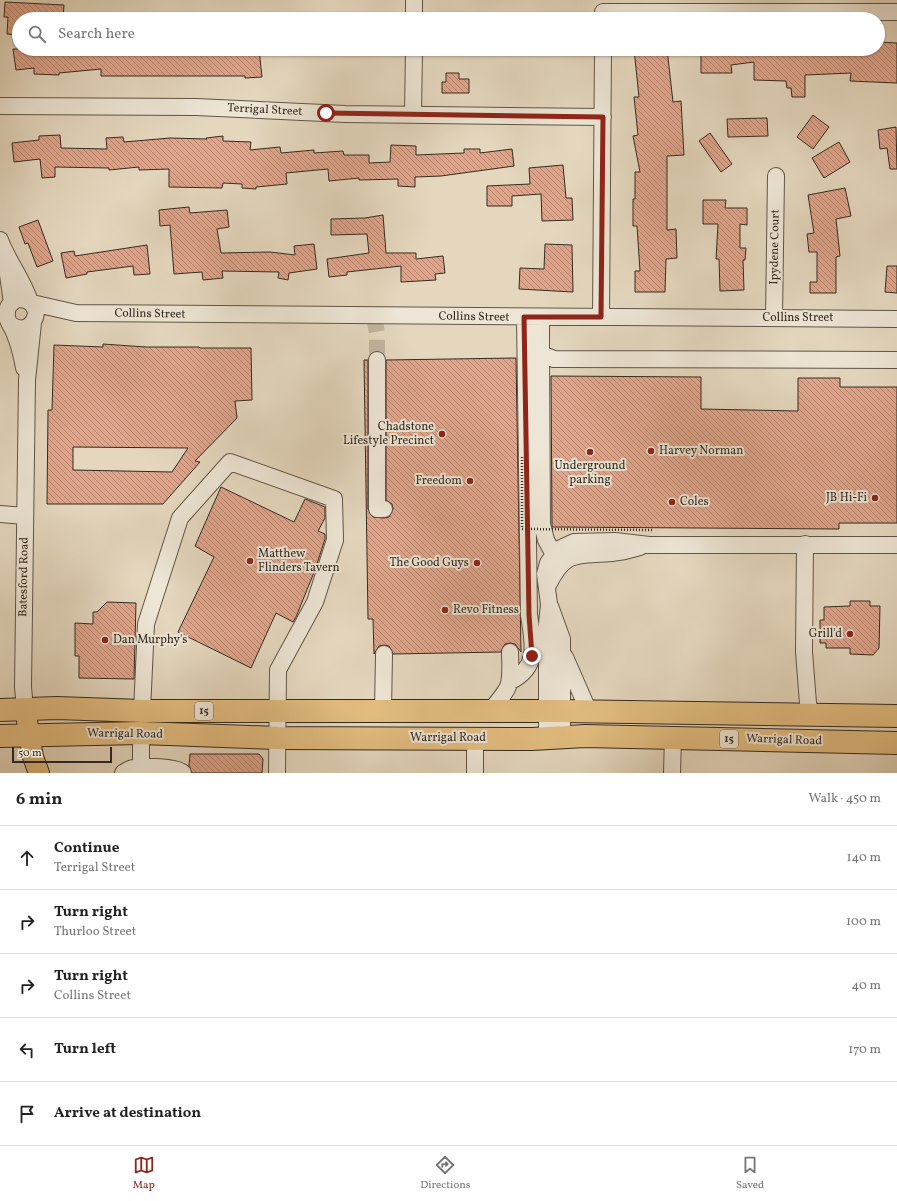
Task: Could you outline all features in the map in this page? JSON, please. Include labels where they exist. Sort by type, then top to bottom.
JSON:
[{"type":"highway","name":"Warrigal Road","points":[[0,710],[554,711],[897,716]]},
{"type":"highway","name":"Warrigal Road","points":[[0,736],[141,733],[278,738],[673,737],[897,743]]},
{"type":"main road","name":"Batesford Road","points":[[25,709],[33,757],[39,773]]},
{"type":"street","points":[[414,0],[414,12]]},
{"type":"street","points":[[603,10],[897,12]]},
{"type":"street","points":[[413,114],[414,56]]},
{"type":"street","points":[[601,317],[603,56]]},
{"type":"street","name":"Terrigal Street","points":[[0,106],[202,107],[326,113],[603,117]]},
{"type":"street","name":"Ipydene Court","points":[[774,318],[776,176]]},
{"type":"street","points":[[3,246],[20,277],[36,312],[34,322],[30,326],[20,329],[7,323],[3,246]]},
{"type":"street","points":[[7,304],[21,299],[31,303]]},
{"type":"street","name":"Collins Street","points":[[31,303],[76,313],[897,319]]},
{"type":"street","name":"Collins Street","points":[[34,322],[76,313]]},
{"type":"street","points":[[511,681],[521,676],[527,670],[532,656],[524,507],[526,367],[524,317]]},
{"type":"street","points":[[541,317],[542,524],[546,540],[554,553]]},
{"type":"street","name":"Batesford Road","points":[[25,709],[23,687],[27,380],[34,322]]},
{"type":"street","name":"Batesford Road","points":[[7,323],[20,349],[27,380]]},
{"type":"street","points":[[541,354],[554,359],[897,360]]},
{"type":"street","points":[[377,360],[377,509],[384,509]]},
{"type":"street","points":[[142,711],[146,624],[180,518],[230,462],[334,499],[335,540],[315,602],[278,670],[277,773]]},
{"type":"street","points":[[0,514],[25,516]]},
{"type":"street","points":[[548,586],[560,565],[573,556],[581,554],[625,551],[652,537]]},
{"type":"street","points":[[554,738],[554,711],[547,624],[549,604],[545,569],[554,553],[574,542],[652,537],[805,544],[897,545]]},
{"type":"street","points":[[801,714],[808,703],[804,652],[805,544]]},
{"type":"street","points":[[549,604],[560,632],[562,648],[554,711]]},
{"type":"street","points":[[562,648],[589,712]]},
{"type":"street","points":[[490,711],[506,693],[511,681],[510,652]]},
{"type":"street","points":[[383,711],[384,654]]},
{"type":"street","points":[[141,733],[141,767]]},
{"type":"street","points":[[672,773],[673,737]]},
{"type":"street","points":[[475,738],[475,773]]},
{"type":"street","points":[[123,773],[134,768],[141,767],[175,771]]},
{"type":"path","points":[[522,457],[522,529],[652,537]]},
{"type":"building","points":[[5,2],[64,5],[64,12],[12,12],[12,34],[7,34],[8,17],[4,17]]},
{"type":"building","points":[[885,42],[897,43],[897,83],[850,81],[851,73],[805,75],[805,97],[792,97],[791,88],[787,88],[786,81],[754,80],[754,62],[731,65],[732,73],[701,73],[701,56],[885,56]]},
{"type":"building","points":[[14,56],[260,56],[262,77],[101,76],[101,69],[59,73],[59,75],[34,74],[34,68],[16,70]]},
{"type":"building","points":[[635,56],[668,56],[673,102],[681,101],[684,155],[667,156],[667,230],[676,229],[677,258],[666,259],[665,292],[635,292],[635,271],[640,271],[637,226],[633,226],[633,199],[635,199],[635,172],[640,172],[633,136],[638,135],[634,97],[639,97]]},
{"type":"building","points":[[446,73],[459,73],[459,79],[469,79],[469,93],[442,93],[442,82],[446,82]]},
{"type":"building","points":[[813,115],[829,127],[813,149],[797,137]]},
{"type":"building","points":[[767,118],[768,136],[728,137],[727,119]]},
{"type":"building","points":[[896,127],[897,169],[890,169],[887,148],[880,149],[878,130]]},
{"type":"building","points":[[710,133],[732,164],[721,172],[699,141]]},
{"type":"building","points":[[60,135],[61,148],[107,149],[106,138],[123,137],[124,142],[170,138],[207,139],[206,138],[223,136],[223,141],[251,142],[250,150],[280,147],[281,153],[314,150],[314,153],[343,151],[344,155],[369,155],[369,163],[390,162],[391,145],[416,146],[416,155],[464,153],[464,149],[480,149],[480,153],[512,149],[514,166],[441,176],[415,177],[415,187],[398,186],[398,179],[359,180],[359,178],[329,181],[328,169],[286,173],[287,184],[256,187],[256,189],[242,188],[242,184],[223,183],[222,188],[169,187],[169,169],[139,170],[139,167],[109,170],[109,168],[55,167],[55,177],[42,178],[40,159],[14,162],[12,143],[39,140],[39,136]]},
{"type":"building","points":[[839,142],[850,162],[824,178],[812,158]]},
{"type":"building","points":[[563,165],[566,198],[572,198],[573,220],[542,221],[541,194],[512,196],[512,206],[487,206],[487,186],[530,184],[529,168]]},
{"type":"building","points":[[845,188],[851,216],[836,219],[840,256],[836,257],[836,293],[810,293],[810,282],[817,282],[817,252],[809,252],[807,234],[814,233],[808,195]]},
{"type":"building","points":[[703,200],[726,200],[725,208],[747,208],[747,225],[740,224],[740,248],[746,248],[745,260],[743,260],[744,290],[720,291],[719,259],[716,259],[718,224],[703,224]]},
{"type":"building","points":[[189,207],[190,213],[227,210],[229,227],[217,229],[221,253],[270,252],[295,255],[294,246],[314,244],[317,269],[289,273],[288,280],[278,278],[279,272],[222,271],[223,278],[203,280],[202,272],[174,274],[170,225],[160,226],[159,210]]},
{"type":"building","points":[[383,215],[386,253],[416,253],[416,259],[443,256],[445,273],[435,274],[436,280],[401,282],[401,266],[347,272],[347,275],[329,277],[327,259],[369,253],[367,234],[331,235],[331,219],[365,218]]},
{"type":"building","points":[[38,220],[53,261],[37,267],[28,243],[25,244],[19,227]]},
{"type":"building","points":[[545,244],[572,245],[573,292],[519,289],[520,268],[544,269]]},
{"type":"building","points":[[147,245],[150,274],[134,275],[133,266],[87,272],[87,274],[66,278],[61,253],[74,251],[75,256]]},
{"type":"building","points":[[887,266],[897,266],[897,293],[885,292]]},
{"type":"building","points":[[103,344],[146,347],[251,348],[252,400],[235,401],[237,418],[195,461],[200,462],[163,504],[47,504],[48,410],[52,410],[54,345],[103,347]],"holes":[[[73,447],[188,448],[172,472],[73,470]]]},
{"type":"building","name":"Chadstone Lifestyle Precinct","points":[[516,358],[521,652],[515,644],[510,643],[505,644],[501,652],[393,654],[389,646],[384,645],[379,646],[374,654],[373,619],[368,619],[364,360],[368,360],[368,509],[373,517],[384,518],[389,517],[393,509],[392,504],[386,500],[386,360]]},
{"type":"building","points":[[551,376],[701,377],[701,409],[798,411],[798,378],[840,378],[840,387],[897,387],[897,523],[839,523],[839,529],[552,527]]},
{"type":"building","points":[[221,487],[294,522],[305,499],[325,507],[325,518],[318,531],[325,534],[325,539],[315,570],[296,617],[293,622],[276,613],[251,668],[178,632],[214,557],[195,546]]},
{"type":"building","name":"Grill'd","points":[[850,601],[870,601],[870,606],[880,606],[879,648],[873,655],[850,654],[850,648],[826,648],[826,643],[820,643],[820,620],[824,620],[824,607],[850,606]]},
{"type":"building","name":"Dan Murphy's","points":[[107,602],[136,603],[134,679],[79,678],[79,656],[75,656],[75,623],[93,624],[93,612],[97,612]]},
{"type":"building","points":[[190,754],[259,754],[263,759],[262,773],[192,773],[189,766]]},
{"type":"tunnel","points":[[374,316],[377,333],[377,360]]},
{"type":"place","name":"Chadstone Lifestyle Precinct","points":[[442,434]]},
{"type":"place","name":"Harvey Norman","points":[[651,451]]},
{"type":"place","name":"Underground parking","points":[[590,452]]},
{"type":"place","name":"Freedom","points":[[470,481]]},
{"type":"place","name":"JB Hi-Fi","points":[[875,498]]},
{"type":"place","name":"Coles","points":[[672,502]]},
{"type":"place","name":"Matthew Flinders Tavern","points":[[250,561]]},
{"type":"place","name":"The Good Guys","points":[[477,563]]},
{"type":"place","name":"Revo Fitness","points":[[445,610]]},
{"type":"place","name":"Grill'd","points":[[850,634]]},
{"type":"place","name":"Dan Murphy's","points":[[105,640]]},
{"type":"route","points":[[326,113],[603,117],[601,317],[524,317],[529,615],[532,637],[532,656]]}]
